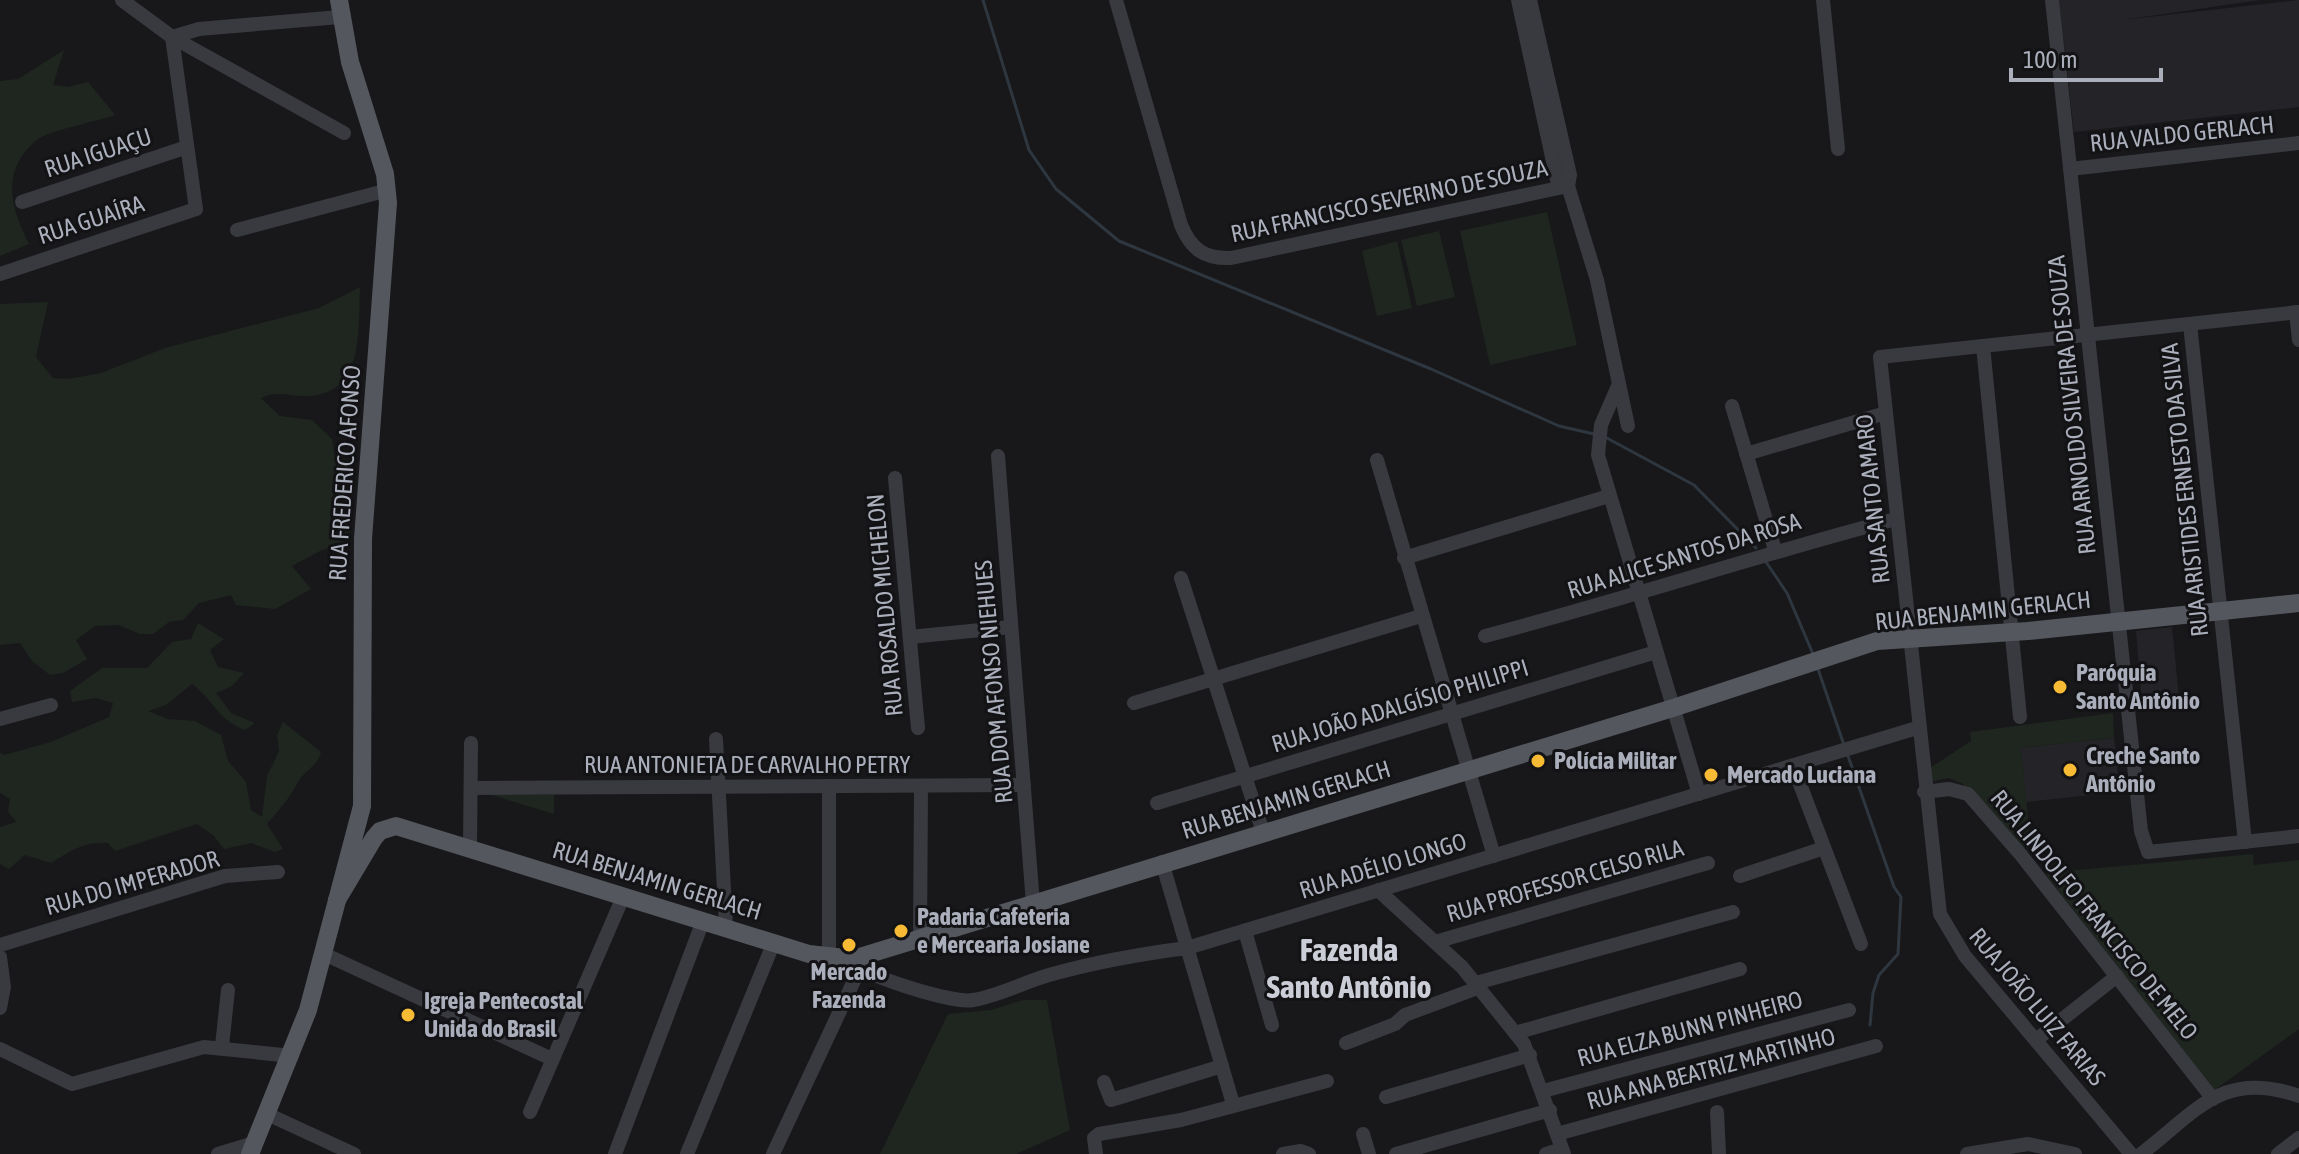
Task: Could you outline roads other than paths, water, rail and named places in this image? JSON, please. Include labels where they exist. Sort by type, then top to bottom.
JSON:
[{"type":"main road","name":"RUA FREDERICO AFONSO","points":[[252,1148],[292,1056],[324,954],[364,790],[362,575],[388,190],[339,8]]},
{"type":"main road","name":"RUA BENJAMIN GERLACH","points":[[337,900],[356,874],[374,838],[390,826],[774,942],[849,961],[1162,862],[1673,708],[1877,641],[2012,632],[2299,603]]},
{"type":"street","points":[[122,0],[172,37],[344,133]]},
{"type":"street","name":"RUA FRANCISCO SEVERINO DE SOUZA","points":[[1116,0],[1181,225],[1188,241],[1201,254],[1231,258],[1568,186]]},
{"type":"street","points":[[1518,0],[1570,175],[1568,186],[1597,280],[1628,426]]},
{"type":"street","points":[[1530,0],[1539,79]]},
{"type":"street","points":[[1823,0],[1838,149]]},
{"type":"street","name":"RUA ARNOLDO SILVEIRA DE SOUZA","points":[[2052,0],[2138,817],[2148,852],[2245,842]]},
{"type":"street","name":"RUA FREDERICO AFONSO","points":[[172,37],[199,29],[339,8]]},
{"type":"street","points":[[172,37],[187,147]]},
{"type":"street","name":"RUA VALDO GERLACH","points":[[2070,169],[2299,143]]},
{"type":"street","name":"RUA IGUAÇU","points":[[22,202],[187,147]]},
{"type":"street","name":"RUA GUAÍRA","points":[[0,274],[196,209],[187,147]]},
{"type":"street","points":[[237,230],[388,190]]},
{"type":"street","points":[[2020,717],[1983,346],[2298,312],[2299,340]]},
{"type":"street","name":"RUA ARISTIDES ERNESTO DA SILVA","points":[[2190,324],[2245,842]]},
{"type":"street","name":"RUA SANTO AMARO","points":[[1910,637],[1880,357],[1983,346]]},
{"type":"street","points":[[1618,386],[1598,439],[1609,496],[1699,794]]},
{"type":"street","points":[[1732,406],[1775,550]]},
{"type":"street","points":[[1746,454],[1886,413]]},
{"type":"street","name":"RUA DOM AFONSO NIEHUES","points":[[998,456],[1033,904]]},
{"type":"street","points":[[1377,460],[1494,856]]},
{"type":"street","name":"RUA ROSALDO MICHELON","points":[[895,478],[918,728]]},
{"type":"street","points":[[1404,558],[1609,496]]},
{"type":"street","name":"RUA ALICE SANTOS DA ROSA","points":[[1485,636],[1639,595],[1775,550],[1896,519]]},
{"type":"street","points":[[1181,578],[1263,832]]},
{"type":"street","points":[[1134,703],[1421,616]]},
{"type":"street","points":[[910,637],[1011,627]]},
{"type":"street","name":"RUA JOÃO LUIZ FARIAS","points":[[1910,637],[1937,900],[1945,927],[2131,1154]]},
{"type":"street","name":"RUA JOÃO ADALGÍSIO PHILIPPI","points":[[1157,803],[1656,652]]},
{"type":"street","points":[[0,719],[51,705]]},
{"type":"street","name":"RUA ADÉLIO LONGO","points":[[849,961],[947,998],[972,1000],[1101,962],[1187,948],[1917,728]]},
{"type":"street","points":[[716,739],[726,927]]},
{"type":"street","points":[[470,848],[471,743]]},
{"type":"street","points":[[1793,766],[1861,944]]},
{"type":"street","name":"RUA ANTONIETA DE CARVALHO PETRY","points":[[471,788],[1024,785]]},
{"type":"street","points":[[773,1154],[849,961],[829,786]]},
{"type":"street","points":[[920,940],[921,786]]},
{"type":"street","name":"RUA LINDOLFO FRANCISCO DE MELO","points":[[1924,792],[1949,789],[1968,794],[2213,1099]]},
{"type":"street","points":[[2245,842],[2299,836]]},
{"type":"street","points":[[1740,876],[1824,848]]},
{"type":"street","points":[[1162,862],[1233,1104]]},
{"type":"street","name":"RUA PROFESSOR CELSO RILA","points":[[1435,942],[1708,863]]},
{"type":"street","name":"RUA DO IMPERADOR","points":[[0,945],[225,876],[278,872]]},
{"type":"street","points":[[1378,890],[1478,985],[1530,1055],[1563,1152],[1546,1154]]},
{"type":"street","points":[[530,1112],[623,897]]},
{"type":"street","points":[[1346,1043],[1478,985],[1733,912]]},
{"type":"street","points":[[615,1154],[703,921]]},
{"type":"street","points":[[1245,931],[1272,1025]]},
{"type":"street","points":[[687,1154],[774,942]]},
{"type":"street","points":[[324,954],[552,1059]]},
{"type":"street","points":[[0,957],[4,987],[0,1008]]},
{"type":"street","points":[[1515,1033],[1740,969]]},
{"type":"street","points":[[2036,1040],[2117,976]]},
{"type":"street","points":[[222,1046],[228,990]]},
{"type":"street","name":"RUA ELZA BUNN PINHEIRO","points":[[1543,1091],[1849,1010]]},
{"type":"street","points":[[0,1049],[72,1084],[204,1047],[222,1046],[292,1056]]},
{"type":"street","name":"RUA ANA BEATRIZ MARTINHO","points":[[1557,1134],[1876,1046]]},
{"type":"street","points":[[1386,1097],[1530,1055]]},
{"type":"street","points":[[1104,1082],[1111,1100],[1222,1066]]},
{"type":"street","points":[[1096,1154],[1094,1138],[1099,1134],[1181,1120],[1327,1081]]},
{"type":"street","points":[[2141,1154],[2213,1099],[2233,1088],[2247,1086],[2299,1096]]},
{"type":"street","points":[[1396,1154],[1550,1110]]},
{"type":"street","points":[[1717,1112],[1719,1154]]},
{"type":"street","points":[[267,1114],[354,1154]]},
{"type":"street","points":[[1363,1134],[1369,1154]]},
{"type":"street","points":[[2278,1154],[2299,1138]]},
{"type":"street","points":[[1967,1154],[2028,1144],[2075,1154]]},
{"type":"street","points":[[218,1154],[252,1148]]},
{"type":"street","points":[[1283,1154],[1301,1151],[1309,1154]]},
{"type":"waterway","points":[[983,0],[1029,150],[1056,189],[1119,241],[1431,369],[1559,426],[1594,434]]},
{"type":"waterway","points":[[1605,437],[1694,485],[1756,548]]},
{"type":"waterway","points":[[1766,562],[1787,593],[1813,654]]},
{"type":"waterway","points":[[1818,669],[1844,745]]},
{"type":"waterway","points":[[1848,756],[1894,887],[1901,897],[1898,954],[1879,975],[1873,993],[1870,1025]]},
{"type":"place","name":"Paróquia Santo Antônio","points":[[2060,687]]},
{"type":"place","name":"Polícia Militar","points":[[1538,761]]},
{"type":"place","name":"Creche Santo Antônio","points":[[2070,770]]},
{"type":"place","name":"Mercado Luciana","points":[[1711,775]]},
{"type":"place","name":"Padaria Cafeteria e Mercearia Josiane","points":[[901,931]]},
{"type":"place","name":"Mercado Fazenda","points":[[849,945]]},
{"type":"place","name":"Igreja Pentecostal Unida do Brasil","points":[[408,1015]]},
{"type":"district","name":"Fazenda Santo Antônio","points":[[1349,968]]}]
